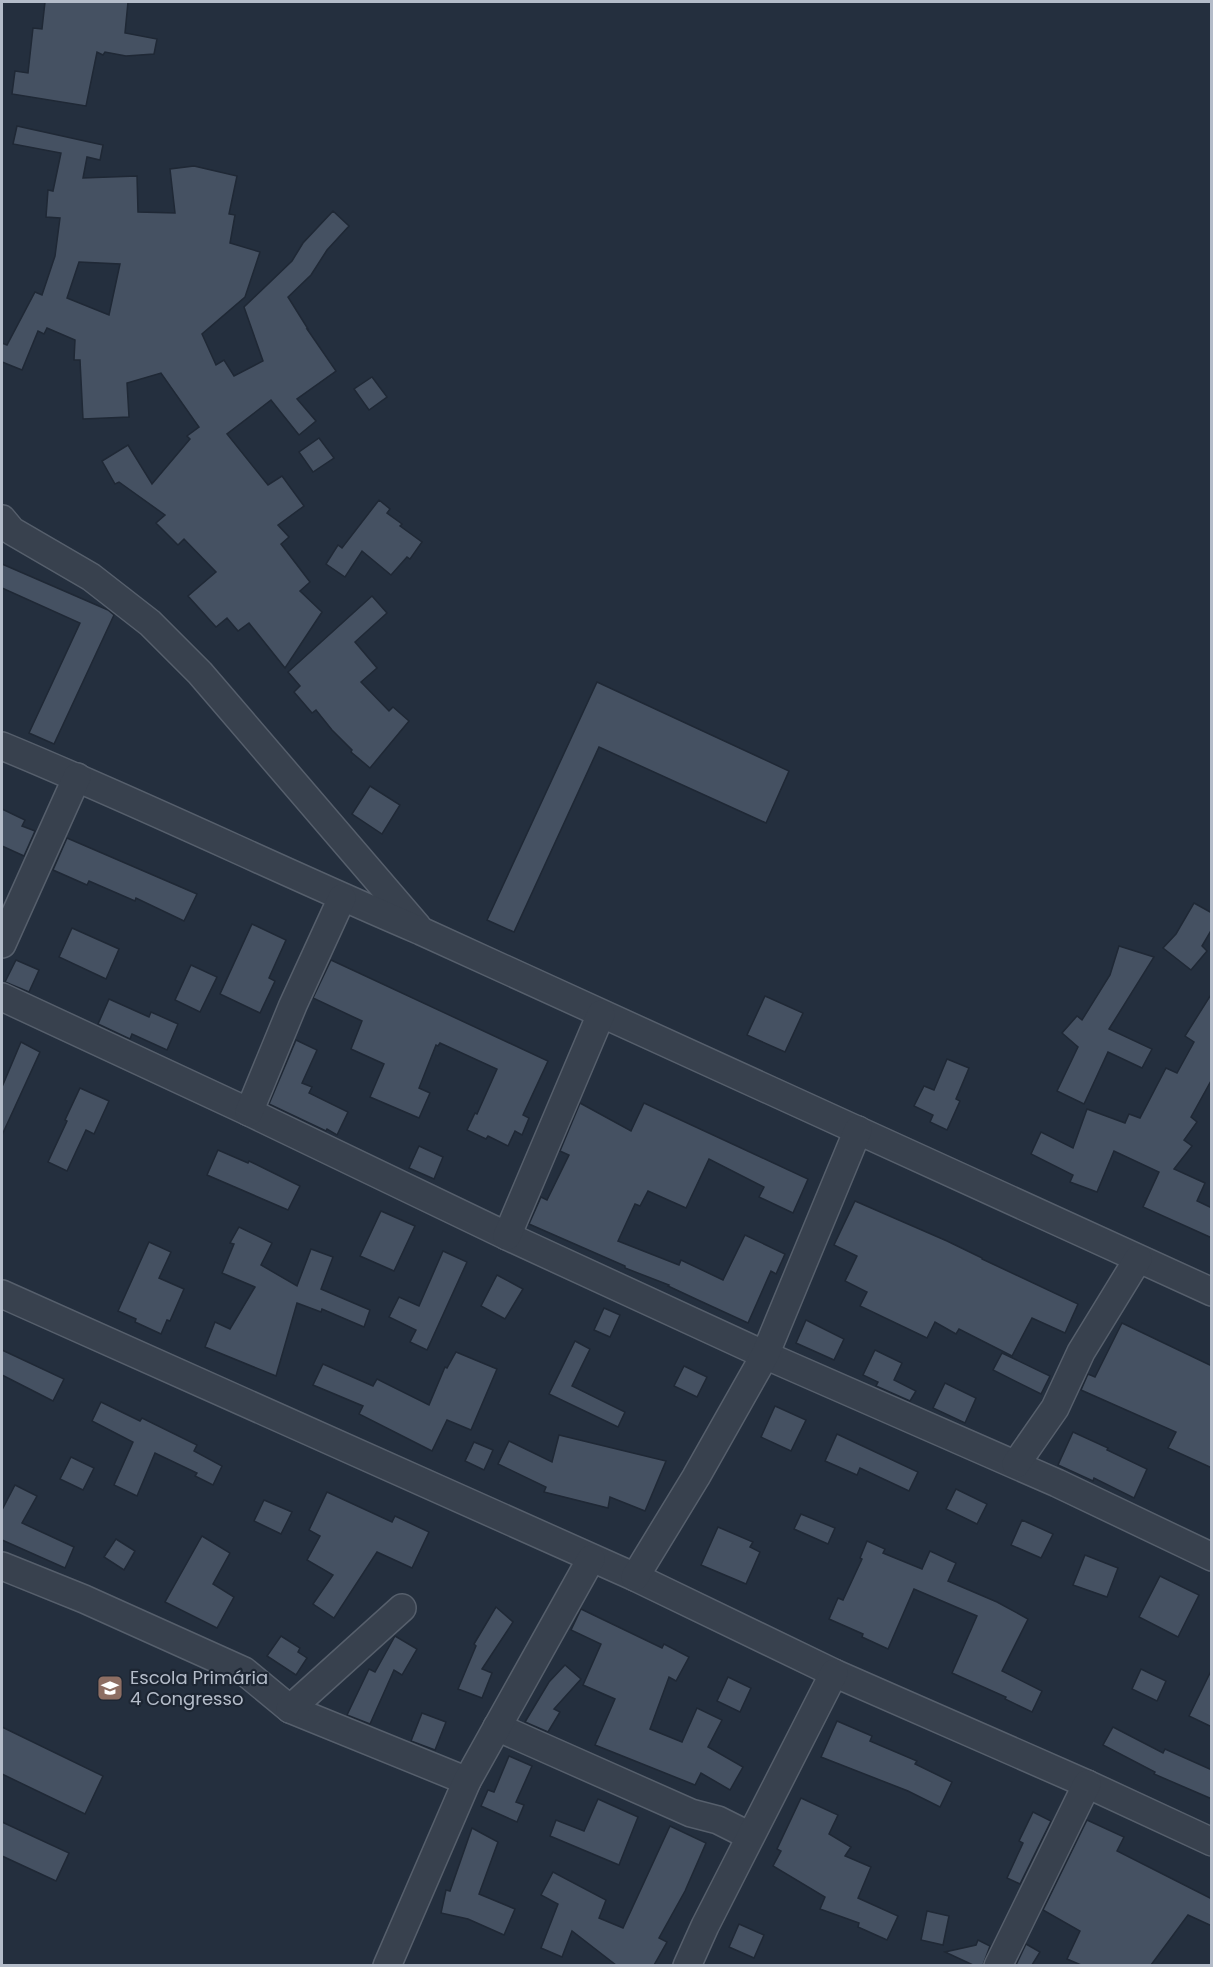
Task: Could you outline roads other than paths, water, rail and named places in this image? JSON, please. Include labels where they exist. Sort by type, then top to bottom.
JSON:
[{"type":"street","points":[[2,519],[12,531],[91,576],[150,623],[200,673],[421,931]]},
{"type":"street","points":[[2,746],[77,777],[342,898],[421,931],[1212,1292]]},
{"type":"street","points":[[2,944],[77,777]]},
{"type":"street","points":[[249,1112],[293,1005],[342,898]]},
{"type":"street","points":[[2,997],[507,1236],[765,1355],[1016,1464],[1212,1557]]},
{"type":"street","points":[[507,1236],[602,1014]]},
{"type":"street","points":[[634,1577],[696,1477],[765,1355],[858,1130]]},
{"type":"street","points":[[1016,1464],[1050,1418],[1081,1352],[1138,1259]]},
{"type":"street","points":[[2,1294],[634,1577],[834,1673],[1087,1784],[1212,1842]]},
{"type":"street","points":[[387,1965],[467,1781],[591,1559]]},
{"type":"street","points":[[2,1566],[84,1599],[244,1671],[290,1709],[467,1781]]},
{"type":"street","points":[[290,1709],[402,1608]]},
{"type":"street","points":[[687,1965],[834,1673]]},
{"type":"street","points":[[497,1727],[691,1812],[718,1820],[750,1836]]},
{"type":"street","points":[[998,1965],[1087,1784]]},
{"type":"place","name":"Escola Primária 4 Congresso","points":[[110,1688]]}]
